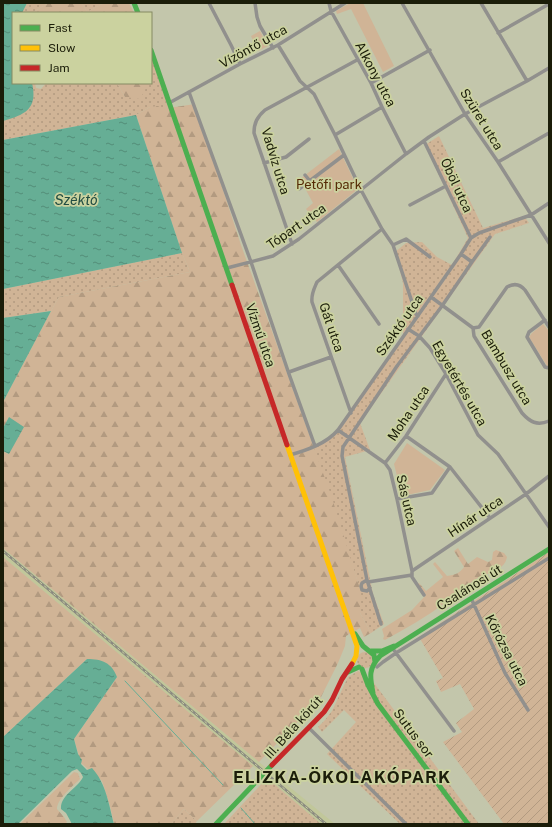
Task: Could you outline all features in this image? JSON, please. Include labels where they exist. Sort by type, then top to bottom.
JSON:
[{"type":"main road","name":"Vízmű utca","points":[[152,53],[290,455],[351,627]]},
{"type":"main road","name":"Csalánosi út","points":[[368,650],[382,651],[400,643],[549,549]]},
{"type":"main road","points":[[351,627],[361,644],[375,656],[374,666],[370,673],[373,693]]},
{"type":"main road","points":[[351,627],[357,646],[356,664],[360,668]]},
{"type":"main road","name":"Csalánosi út","points":[[374,666],[380,656],[395,651],[400,643]]},
{"type":"main road","points":[[356,655],[361,650],[368,650]]},
{"type":"main road","name":"III. Béla körút","points":[[216,824],[327,709],[345,674],[351,667],[356,655]]},
{"type":"main road","points":[[345,674],[360,668],[367,669],[374,666]]},
{"type":"main road","name":"Sutus sor","points":[[360,668],[381,707],[468,824]]},
{"type":"street","points":[[209,3],[240,64]]},
{"type":"street","points":[[255,3],[260,26],[272,48]]},
{"type":"street","name":"Alkony utca","points":[[329,3],[331,11],[371,83],[406,154]]},
{"type":"street","name":"Vízöntő utca","points":[[169,103],[278,45],[345,3]]},
{"type":"street","name":"Szüret utca","points":[[402,3],[465,114],[498,162],[549,243]]},
{"type":"street","points":[[481,3],[527,81]]},
{"type":"street","points":[[498,33],[549,4]]},
{"type":"street","points":[[278,45],[300,81],[314,94],[361,190],[382,229],[393,245],[416,314],[418,316]]},
{"type":"street","points":[[371,83],[430,50]]},
{"type":"street","name":"Vadvíz utca","points":[[292,244],[254,133],[256,120],[265,110],[357,60]]},
{"type":"street","name":"Tópart utca","points":[[227,268],[272,256],[292,244],[424,141],[465,114],[549,68]]},
{"type":"street","name":"Vízmű utca","points":[[189,92],[316,446]]},
{"type":"street","points":[[335,135],[382,107]]},
{"type":"street","points":[[498,162],[549,132]]},
{"type":"street","points":[[264,163],[286,157],[309,139]]},
{"type":"street","name":"Öböl utca","points":[[424,141],[471,238]]},
{"type":"street","points":[[299,189],[344,155]]},
{"type":"street","points":[[305,175],[310,181]]},
{"type":"street","points":[[410,205],[446,186]]},
{"type":"street","points":[[471,238],[480,233],[531,215],[549,203]]},
{"type":"street","name":"Gát utca","points":[[351,413],[312,302],[313,290],[317,282],[382,229]]},
{"type":"street","name":"Széktó utca","points":[[349,438],[386,383],[490,237]]},
{"type":"street","name":"Széktó utca","points":[[290,455],[316,446],[330,438],[338,430],[471,238]]},
{"type":"street","points":[[393,245],[406,239],[430,257]]},
{"type":"street","points":[[461,254],[472,262]]},
{"type":"street","points":[[338,265],[379,324]]},
{"type":"street","points":[[473,328],[479,327],[507,287],[512,284],[519,285],[523,288],[549,327]]},
{"type":"street","name":"Bambusz utca","points":[[431,297],[473,328],[474,336],[522,413],[529,420],[534,422],[544,423],[549,421]]},
{"type":"street","points":[[545,320],[529,332],[527,337],[545,367],[549,368]]},
{"type":"street","name":"Egyetértés utca","points":[[408,330],[419,336],[430,348],[446,374],[478,435],[498,454],[549,527]]},
{"type":"street","points":[[289,372],[331,357]]},
{"type":"street","name":"Moha utca","points":[[385,463],[406,436],[446,374]]},
{"type":"street","name":"Sás utca","points":[[338,430],[385,463],[390,470],[398,499],[412,577],[424,595]]},
{"type":"street","points":[[406,436],[450,467],[490,518]]},
{"type":"street","points":[[349,438],[343,447],[342,456],[368,581],[381,624]]},
{"type":"street","points":[[398,499],[432,493],[450,467]]},
{"type":"street","name":"Hínár utca","points":[[412,573],[526,494],[549,476]]},
{"type":"street","points":[[454,731],[395,651],[474,605],[549,558]]},
{"type":"street","points":[[370,588],[367,591],[362,590],[362,583],[412,573]]},
{"type":"street","name":"Kőrózsa utca","points":[[471,598],[505,673],[528,710]]},
{"type":"street","points":[[309,728],[406,824]]},
{"type":"shaded area","points":[[3,548],[335,824],[321,824],[3,557]]},
{"type":"green space","points":[[3,3],[48,3],[34,12],[12,12],[12,84],[35,84],[36,88],[41,89],[45,84],[118,84],[125,97],[146,88],[146,84],[152,84],[152,59],[169,109],[150,107],[136,115],[3,140]]},
{"type":"green space","points":[[48,3],[82,3],[87,12],[34,12]]},
{"type":"green space","points":[[82,3],[104,3],[87,12]]},
{"type":"green space","points":[[104,3],[129,3],[134,12],[87,12]]},
{"type":"green space","points":[[350,3],[363,3],[394,66],[383,72],[351,9],[337,14],[336,11]]},
{"type":"green space","points":[[260,31],[268,46],[258,51],[251,36]]},
{"type":"green space","points":[[118,84],[146,84],[146,88],[140,99],[125,97]]},
{"type":"green space","points":[[195,104],[241,245],[332,498],[360,589],[360,613],[371,633],[364,637],[360,628],[346,636],[345,646],[338,663],[320,699],[259,762],[3,548],[3,451],[8,454],[9,417],[3,428],[3,402],[59,297],[190,272],[182,253],[136,115],[150,107],[158,106],[162,109]]},
{"type":"green space","points":[[439,136],[483,228],[524,216],[529,223],[495,234],[360,423],[370,450],[345,457],[373,594],[384,624],[371,633],[360,613],[360,589],[313,446],[337,431],[403,335],[403,283],[395,252],[406,243],[422,242],[437,257],[452,265],[468,238],[425,145]]},
{"type":"green space","name":"Petőfi park","points":[[339,149],[358,189],[317,222],[306,209],[313,203],[300,179]]},
{"type":"green space","points":[[182,253],[190,272],[59,297],[51,311],[3,318],[3,289]]},
{"type":"green space","points":[[543,324],[549,331],[549,366],[547,366],[529,337]]},
{"type":"green space","points":[[407,443],[445,470],[430,490],[402,496],[394,464]]},
{"type":"green space","points":[[458,548],[468,564],[477,557],[488,562],[492,560],[493,552],[496,550],[504,553],[507,557],[504,564],[498,569],[476,579],[430,613],[385,640],[383,639],[384,636],[382,629],[412,610],[425,596],[417,584],[419,583],[426,591],[443,577],[433,564],[435,562],[447,576],[461,571],[464,567],[454,551]]},
{"type":"green space","points":[[549,552],[549,824],[504,824],[443,742],[462,732],[456,723],[474,709],[460,684],[441,692],[436,681],[443,678],[419,637]]},
{"type":"green space","points":[[3,557],[253,766],[197,821],[184,809],[171,824],[114,824],[102,781],[81,763],[74,739],[117,677],[87,659],[3,737]]},
{"type":"green space","points":[[365,652],[372,657],[373,660],[368,667],[365,668],[358,663],[357,660],[362,653]]},
{"type":"green space","points":[[358,671],[363,673],[370,687],[374,683],[479,824],[400,824],[327,754],[356,722],[344,710],[322,732],[318,727],[332,711],[348,677]]},
{"type":"green space","points":[[74,772],[78,773],[80,779],[62,797],[57,809],[67,822],[65,824],[20,824]]},
{"type":"green space","points":[[267,778],[321,824],[224,824]]},
{"type":"green space","points":[[184,809],[197,821],[195,824],[171,824]]},
{"type":"water","points":[[3,3],[27,3],[22,12],[12,12],[12,84],[32,84],[33,99],[28,110],[18,116],[3,121]]},
{"type":"water","name":"Széktó","points":[[136,115],[182,253],[3,289],[3,140]]},
{"type":"water","points":[[51,311],[3,402],[3,318]]},
{"type":"water","points":[[9,417],[24,427],[9,454],[3,451],[3,428]]},
{"type":"water","points":[[87,659],[106,663],[112,668],[117,677],[74,739],[78,754],[82,760],[81,764],[87,770],[92,768],[101,780],[114,824],[72,824],[66,813],[61,809],[63,800],[83,777],[77,769],[72,771],[18,824],[3,824],[3,737]]},
{"type":"waterway","points":[[125,681],[223,785]]},
{"type":"waterway","points":[[241,808],[255,824]]},
{"type":"railway","points":[[3,551],[326,824]]},
{"type":"traffic: fast","points":[[134,3],[138,12]]},
{"type":"traffic: fast","points":[[152,53],[232,285]]},
{"type":"traffic: fast","points":[[373,693],[371,673],[373,665],[380,656],[549,549]]},
{"type":"traffic: fast","points":[[355,634],[363,646],[374,655],[375,662]]},
{"type":"traffic: fast","points":[[371,651],[382,651],[394,646]]},
{"type":"traffic: fast","points":[[348,672],[359,667]]},
{"type":"traffic: fast","points":[[362,669],[378,704],[468,824]]},
{"type":"traffic: fast","points":[[216,824],[272,765]]},
{"type":"traffic: slow","points":[[287,445],[357,646],[356,656],[352,664]]},
{"type":"traffic: jam","points":[[232,285],[287,445]]},
{"type":"traffic: jam","points":[[272,765],[324,712],[352,664]]},
{"type":"district","name":"ELIZKA-ÖKOLAKÓPARK","points":[[342,777]]}]
